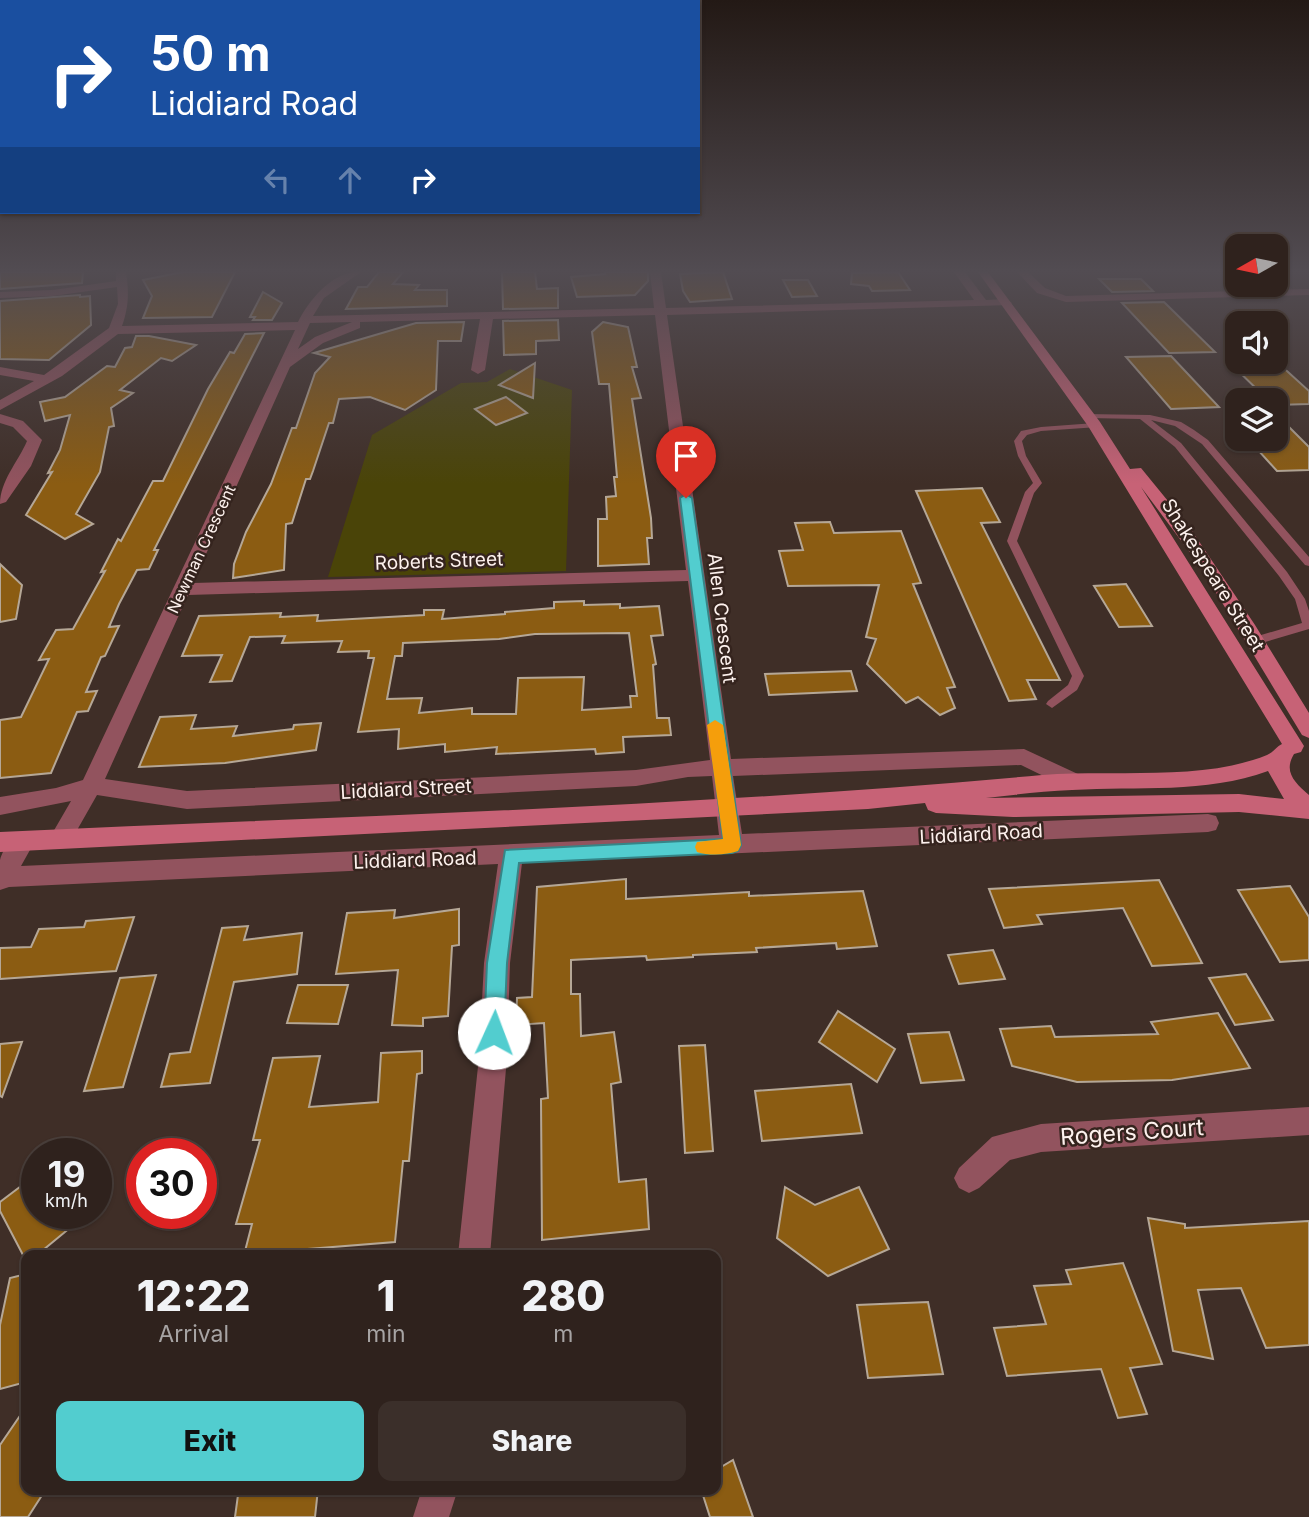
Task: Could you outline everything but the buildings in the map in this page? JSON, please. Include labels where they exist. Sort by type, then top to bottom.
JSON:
[{"type":"street","points":[[0,406],[46,379],[97,343]]},
{"type":"street","name":"Newman Crescent","points":[[60,839],[90,786],[295,343]]},
{"type":"street","points":[[285,367],[315,343]]},
{"type":"street","points":[[478,370],[483,343]]},
{"type":"street","name":"Allen Crescent","points":[[665,343],[732,845]]},
{"type":"street","name":"Shakespeare Street","points":[[1035,343],[1092,421],[1302,746]]},
{"type":"street","points":[[0,371],[46,379]]},
{"type":"street","points":[[0,418],[18,424],[35,440],[23,466],[0,499]]},
{"type":"street","name":"Shakespeare Street","points":[[1092,421],[1151,488],[1255,641],[1309,730]]},
{"type":"street","name":"Roberts Street","points":[[183,589],[695,575]]},
{"type":"street","points":[[1302,746],[1283,751],[1278,761],[1278,771],[1284,784],[1309,808]]},
{"type":"street","name":"Liddiard Road","points":[[721,769],[1024,757],[1072,781]]},
{"type":"street","name":"Liddiard Road","points":[[0,842],[867,800],[1072,781],[1190,779],[1237,774],[1278,761]]},
{"type":"street","name":"Liddiard Street","points":[[90,786],[187,800],[636,778],[688,769],[721,769]]},
{"type":"street","points":[[0,806],[56,797],[90,786]]},
{"type":"street","name":"Liddiard Road","points":[[867,800],[1013,808],[1239,803],[1309,808]]},
{"type":"street","name":"Liddiard Road","points":[[1,878],[1208,823]]},
{"type":"street","points":[[1,878],[24,841]]},
{"type":"street","points":[[474,1250],[493,1057],[497,963],[511,856]]},
{"type":"street","name":"Rogers Court","points":[[969,1178],[1002,1147],[1041,1138],[1309,1121]]},
{"type":"street","points":[[431,1517],[438,1495]]},
{"type":"lane","points":[[1052,704],[1073,687],[1078,676],[1012,541],[1030,492],[1038,483],[1021,456],[1018,441],[1024,433],[1092,421],[1144,417],[1172,421],[1191,430],[1309,563]]},
{"type":"lane","name":"Shakespeare Street","points":[[1144,417],[1178,445],[1283,574],[1300,599],[1309,625],[1255,641]]},
{"type":"shaded area","points":[[510,369],[572,390],[566,571],[328,577],[372,435],[461,383],[487,382]]},
{"type":"slow traffic","points":[[704,847],[732,845],[715,725]]},
{"type":"route","points":[[494,1033],[497,963],[511,856],[732,845],[686,498]]}]
